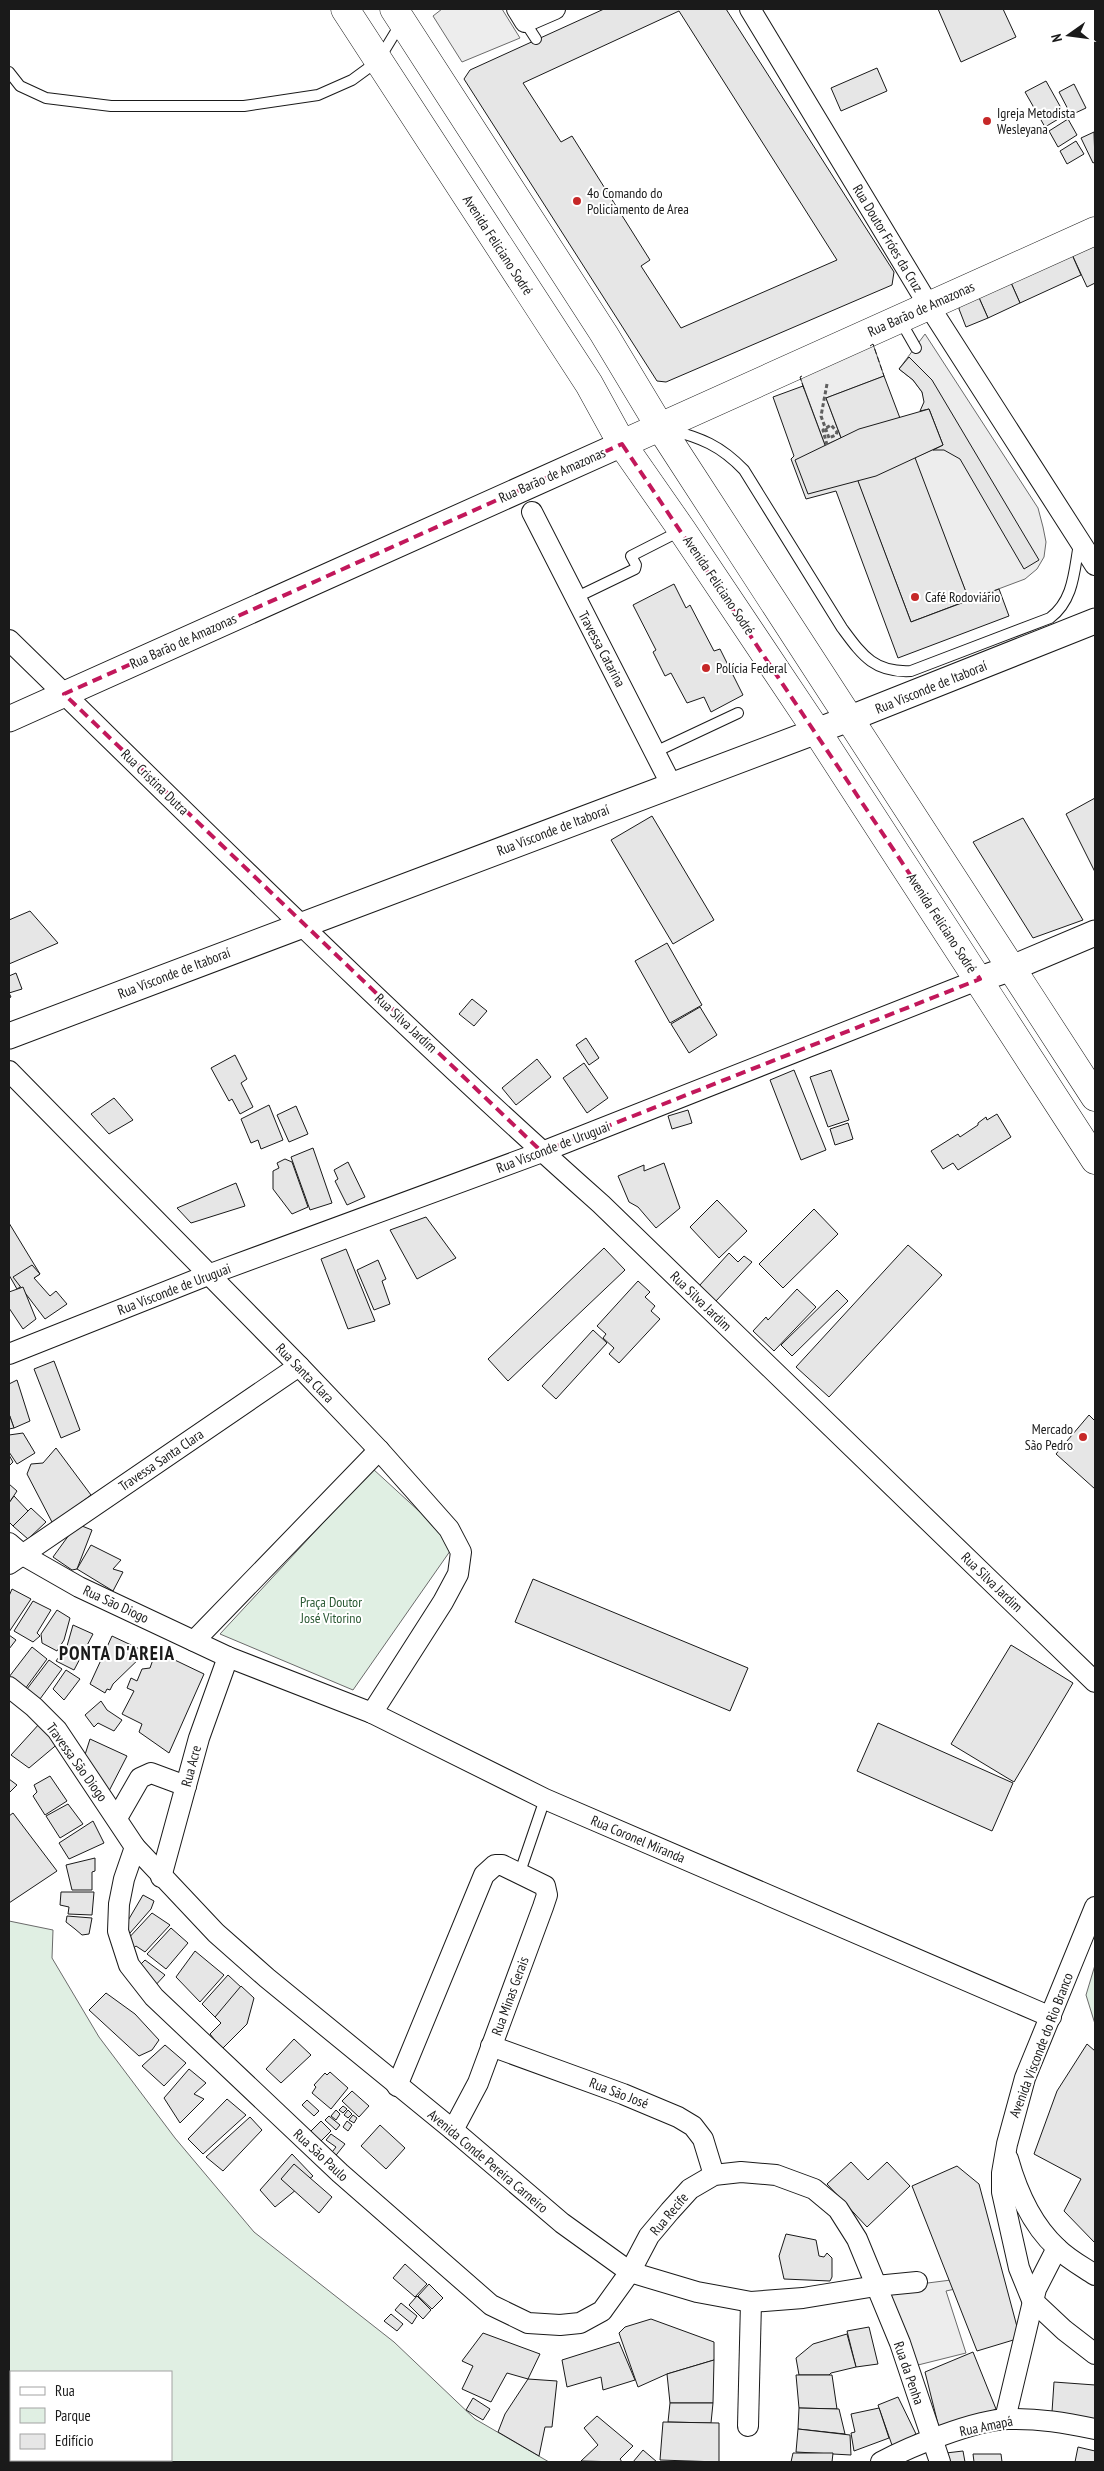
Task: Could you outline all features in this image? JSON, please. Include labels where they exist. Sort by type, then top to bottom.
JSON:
[{"type":"main road","name":"Avenida Feliciano Sodré","points":[[345,9],[589,384],[622,444],[816,730],[980,979],[1095,1160]]},
{"type":"main road","points":[[398,15],[593,318],[660,427],[851,718],[1095,1097]]},
{"type":"main road","name":"Rua Barão de Amazonas","points":[[622,444],[820,361],[900,319],[1095,231]]},
{"type":"street","points":[[521,16],[556,9]]},
{"type":"street","name":"Rua Doutor Fróes da Cruz","points":[[750,9],[929,306],[1095,565]]},
{"type":"street","name":"Rua Barão de Amazonas","points":[[9,719],[622,444]]},
{"type":"street","name":"Travessa Catarina","points":[[532,512],[672,786]]},
{"type":"street","name":"Rua Visconde de Itaboraí","points":[[9,1036],[851,718],[1095,621]]},
{"type":"street","name":"Rua Cristina Dutra","points":[[9,640],[302,924]]},
{"type":"street","name":"Rua Silva Jardim","points":[[302,924],[542,1152],[608,1211],[1095,1682]]},
{"type":"street","name":"Rua Visconde de Uruguai","points":[[9,1354],[208,1275],[542,1152],[1012,968],[1095,933]]},
{"type":"street","name":"Rua Santa Clara","points":[[9,1071],[379,1450],[438,1516],[461,1552],[458,1574],[444,1602],[372,1713]]},
{"type":"street","name":"Travessa Santa Clara","points":[[13,1554],[299,1366]]},
{"type":"street","points":[[194,1641],[379,1450]]},
{"type":"street","name":"Rua São Diogo","points":[[13,1554],[228,1657]]},
{"type":"street","name":"Rua Coronel Miranda","points":[[228,1657],[372,1713],[545,1799],[1051,2017]]},
{"type":"street","name":"Rua Acre","points":[[161,1877],[199,1738],[228,1657]]},
{"type":"street","name":"Travessa São Diogo","points":[[9,1687],[34,1707],[57,1730],[135,1847]]},
{"type":"street","points":[[117,1818],[140,1778],[151,1773],[186,1786]]},
{"type":"street","name":"Avenida Conde Pereira Carneiro","points":[[135,1847],[161,1877],[216,1933],[562,2223],[630,2272],[698,2292],[751,2302],[803,2298],[876,2286],[917,2282]]},
{"type":"street","name":"Rua São Paulo","points":[[135,1847],[124,1879],[119,1904],[118,1931],[128,1965],[154,1997],[340,2174],[491,2305],[528,2323],[560,2325],[580,2323],[602,2311],[630,2272]]},
{"type":"street","name":"Rua Minas Gerais","points":[[397,2086],[484,1875],[495,1865],[502,1865],[546,1886],[547,1895],[478,2083],[453,2130]]},
{"type":"street","name":"Avenida Visconde do Rio Branco","points":[[1095,1908],[1026,2078],[1012,2120],[1002,2173],[1006,2218],[1018,2268],[1032,2300],[1064,2330],[1095,2354]]},
{"type":"street","name":"Rua São José","points":[[492,2046],[623,2094],[678,2117],[693,2126],[703,2138],[714,2175]]},
{"type":"street","points":[[1006,2153],[1022,2199],[1037,2223],[1057,2248],[1095,2276]]},
{"type":"street","name":"Rua Recife","points":[[630,2272],[649,2236],[690,2189],[714,2175],[741,2172],[776,2176],[814,2189],[838,2209],[857,2239],[876,2286]]},
{"type":"street","points":[[1005,2419],[1032,2300],[1041,2277],[1057,2248]]},
{"type":"street","name":"Rua da Penha","points":[[876,2286],[900,2344],[940,2462]]},
{"type":"street","points":[[748,2426],[751,2302]]},
{"type":"street","name":"Rua Amapá","points":[[881,2462],[931,2439],[1005,2419],[1034,2419],[1095,2430]]},
{"type":"lane","points":[[9,72],[20,86],[46,98],[111,106],[244,106],[318,95],[352,80],[378,61],[398,15]]},
{"type":"lane","points":[[521,16],[536,39]]},
{"type":"lane","points":[[900,319],[916,348]]},
{"type":"lane","points":[[660,427],[703,439],[728,454],[744,470],[842,628],[874,664],[892,672],[911,671],[1050,618],[1061,610],[1071,591],[1080,541]]},
{"type":"lane","points":[[575,598],[635,569],[636,565],[630,556],[682,530]]},
{"type":"lane","points":[[655,752],[738,714]]},
{"type":"lane","points":[[520,1872],[545,1799]]},
{"type":"path","points":[[827,384],[821,416],[829,438],[836,436],[837,432],[831,424],[823,430],[827,444]]},
{"type":"highlighted area","points":[[622,444],[980,979],[542,1152],[64,694]]},
{"type":"green space","name":"Praça Doutor José Vitorino","points":[[373,1469],[455,1544],[353,1690],[220,1634]]},
{"type":"green space","points":[[9,1921],[53,1930],[52,1958],[99,2037],[175,2138],[254,2232],[394,2342],[475,2419],[549,2462],[9,2462]]},
{"type":"green space","points":[[1095,1965],[1095,2024],[1086,1995]]},
{"type":"shaded area","points":[[442,9],[502,9],[520,38],[462,62],[433,16]]},
{"type":"shaded area","points":[[925,334],[1038,508],[1046,542],[1044,557],[1037,569],[1025,579],[969,600],[914,458],[943,445],[922,392],[913,380],[899,369]]},
{"type":"shaded area","points":[[873,344],[884,376],[826,398],[841,438],[825,445],[800,377]]},
{"type":"shaded area","points":[[951,2280],[955,2289],[946,2291],[966,2353],[910,2367],[881,2289]]},
{"type":"building","name":"4o Comando do Policiamento de Area","points":[[604,9],[726,9],[894,272],[892,285],[666,382],[657,381],[464,79],[470,70]],"holes":[[[679,11],[837,260],[681,328],[641,266],[650,260],[572,136],[561,142],[523,83]]]},
{"type":"building","points":[[938,9],[1003,9],[1016,37],[961,62]]},
{"type":"building","points":[[877,68],[887,91],[841,111],[831,88]]},
{"type":"building","points":[[1046,81],[1065,115],[1045,127],[1025,92]]},
{"type":"building","points":[[1074,84],[1086,108],[1071,115],[1059,92]]},
{"type":"building","points":[[1068,119],[1077,135],[1058,147],[1049,131]]},
{"type":"building","points":[[1094,132],[1095,162],[1093,163],[1081,138]]},
{"type":"building","points":[[1076,141],[1084,154],[1067,164],[1060,151]]},
{"type":"building","points":[[1095,241],[1095,283],[1087,287],[1069,248]]},
{"type":"building","points":[[1069,248],[1081,275],[1020,303],[1008,276]]},
{"type":"building","points":[[1008,276],[1020,303],[988,318],[976,291]]},
{"type":"building","points":[[976,291],[988,318],[966,327],[959,309],[961,300]]},
{"type":"building","points":[[909,357],[932,380],[1039,560],[1024,569],[960,459],[944,450],[933,450],[943,445],[929,409],[920,411],[924,402],[922,392],[913,380],[899,369]]},
{"type":"building","points":[[884,376],[969,600],[911,622],[826,398]]},
{"type":"building","points":[[803,386],[838,480],[855,473],[911,622],[999,589],[1009,616],[898,658],[836,491],[806,499],[791,459],[794,456],[773,397]]},
{"type":"building","points":[[929,409],[943,445],[876,476],[808,494],[795,460],[859,429]]},
{"type":"building","points":[[674,584],[686,608],[690,605],[714,651],[720,649],[743,695],[711,712],[704,697],[687,703],[671,673],[665,676],[653,652],[656,650],[633,605]]},
{"type":"building","points":[[1095,798],[1095,872],[1066,814]]},
{"type":"building","points":[[652,816],[714,920],[673,944],[611,840]]},
{"type":"building","points":[[1023,818],[1083,920],[1033,938],[973,842]]},
{"type":"building","points":[[30,911],[58,943],[9,964],[9,920]]},
{"type":"building","points":[[667,943],[702,1005],[670,1023],[635,961]]},
{"type":"building","points":[[16,973],[22,989],[9,993],[9,976]]},
{"type":"building","points":[[472,999],[487,1011],[474,1026],[459,1014]]},
{"type":"building","points":[[700,1007],[717,1035],[689,1053],[671,1024]]},
{"type":"building","points":[[586,1038],[599,1058],[589,1065],[576,1045]]},
{"type":"building","points":[[235,1055],[247,1079],[241,1083],[253,1107],[240,1114],[232,1099],[229,1101],[211,1068]]},
{"type":"building","points":[[537,1059],[551,1077],[516,1105],[502,1088]]},
{"type":"building","points":[[584,1063],[608,1098],[587,1113],[563,1078]]},
{"type":"building","points":[[794,1070],[826,1150],[801,1160],[770,1080]]},
{"type":"building","points":[[831,1070],[849,1120],[828,1127],[810,1077]]},
{"type":"building","points":[[114,1098],[133,1120],[109,1134],[91,1114]]},
{"type":"building","points":[[269,1105],[283,1140],[261,1149],[258,1140],[251,1143],[241,1119]]},
{"type":"building","points":[[296,1106],[308,1134],[289,1142],[277,1115]]},
{"type":"building","points":[[688,1110],[692,1123],[672,1129],[668,1116]]},
{"type":"building","points":[[997,1114],[1011,1137],[958,1170],[953,1163],[943,1169],[931,1151],[958,1134],[960,1137],[986,1117],[987,1120]]},
{"type":"building","points":[[848,1123],[853,1139],[835,1145],[830,1129]]},
{"type":"building","points":[[313,1148],[332,1203],[310,1210],[291,1157]]},
{"type":"building","points":[[285,1159],[292,1162],[308,1207],[292,1214],[273,1189],[273,1171],[279,1168],[277,1163]]},
{"type":"building","points":[[348,1162],[365,1197],[347,1205],[335,1181],[338,1179],[334,1170]]},
{"type":"building","points":[[664,1163],[680,1208],[656,1228],[638,1207],[629,1202],[618,1176],[644,1165],[644,1171]]},
{"type":"building","points":[[236,1183],[245,1206],[191,1223],[177,1208]]},
{"type":"building","points":[[717,1200],[747,1231],[719,1258],[690,1227]]},
{"type":"building","points":[[814,1209],[838,1234],[783,1288],[759,1264]]},
{"type":"building","points":[[426,1217],[456,1258],[417,1279],[390,1230]]},
{"type":"building","points":[[9,1223],[40,1274],[17,1289],[9,1275]]},
{"type":"building","points":[[908,1245],[942,1275],[829,1397],[796,1367]]},
{"type":"building","points":[[604,1248],[625,1270],[508,1381],[488,1359]]},
{"type":"building","points":[[346,1249],[375,1321],[348,1329],[321,1259]]},
{"type":"building","points":[[729,1253],[738,1262],[744,1256],[752,1262],[716,1301],[699,1286]]},
{"type":"building","points":[[378,1260],[386,1279],[382,1281],[390,1304],[374,1310],[357,1270]]},
{"type":"building","points":[[32,1265],[40,1274],[34,1278],[50,1296],[56,1291],[67,1304],[45,1319],[13,1277]]},
{"type":"building","points":[[638,1281],[650,1292],[645,1297],[655,1306],[651,1311],[660,1319],[619,1363],[609,1354],[614,1348],[603,1338],[606,1334],[597,1326]]},
{"type":"building","points":[[23,1287],[36,1319],[23,1329],[9,1308],[9,1292]]},
{"type":"building","points":[[797,1289],[816,1307],[774,1351],[753,1331],[766,1317],[768,1320]]},
{"type":"building","points":[[837,1290],[848,1301],[792,1356],[781,1345]]},
{"type":"building","points":[[593,1330],[607,1343],[556,1399],[542,1386]]},
{"type":"building","points":[[54,1361],[80,1430],[61,1438],[34,1369]]},
{"type":"building","points":[[17,1380],[30,1421],[14,1428],[9,1414],[9,1384]]},
{"type":"building","points":[[9,1414],[14,1428],[9,1429]]},
{"type":"building","name":"Mercado São Pedro","points":[[1089,1415],[1095,1421],[1095,1489],[1056,1454]]},
{"type":"building","points":[[23,1433],[35,1453],[17,1464],[9,1452],[9,1435]]},
{"type":"building","points":[[56,1448],[91,1495],[53,1524],[27,1474],[31,1464],[43,1463]]},
{"type":"building","points":[[9,1455],[13,1462],[9,1466]]},
{"type":"building","points":[[9,1484],[17,1491],[9,1503]]},
{"type":"building","points":[[14,1496],[28,1511],[13,1526],[9,1522],[9,1503]]},
{"type":"building","points":[[31,1508],[46,1522],[28,1539],[13,1526]]},
{"type":"building","points":[[77,1524],[92,1530],[77,1569],[72,1570],[53,1557]]},
{"type":"building","points":[[91,1545],[121,1560],[113,1569],[123,1572],[113,1591],[77,1569]]},
{"type":"building","points":[[533,1579],[748,1668],[730,1711],[515,1622]]},
{"type":"building","points":[[12,1589],[31,1599],[9,1632],[9,1596]]},
{"type":"building","points":[[33,1601],[51,1610],[37,1633],[40,1636],[33,1642],[14,1631]]},
{"type":"building","points":[[57,1610],[70,1618],[64,1640],[57,1651],[42,1643],[41,1634]]},
{"type":"building","points":[[73,1625],[93,1634],[74,1670],[56,1661],[67,1646]]},
{"type":"building","points":[[9,1635],[16,1640],[9,1649]]},
{"type":"building","points":[[112,1636],[146,1652],[105,1693],[90,1684]]},
{"type":"building","points":[[1011,1645],[1073,1683],[1014,1782],[951,1744]]},
{"type":"building","points":[[32,1647],[47,1659],[25,1689],[9,1677]]},
{"type":"building","points":[[156,1651],[204,1674],[169,1753],[139,1732],[142,1724],[122,1714],[134,1691],[127,1688],[131,1678],[137,1681],[142,1669],[150,1668]]},
{"type":"building","points":[[49,1660],[62,1669],[40,1699],[27,1689]]},
{"type":"building","points":[[66,1670],[80,1679],[64,1700],[53,1689]]},
{"type":"building","points":[[101,1701],[107,1710],[122,1720],[114,1731],[98,1723],[94,1727],[85,1715]]},
{"type":"building","points":[[40,1723],[60,1742],[29,1768],[11,1755]]},
{"type":"building","points":[[878,1723],[1013,1783],[992,1831],[857,1771]]},
{"type":"building","points":[[90,1739],[127,1756],[109,1791],[83,1761]]},
{"type":"building","points":[[50,1776],[67,1801],[45,1815],[33,1796],[37,1792],[34,1785]]},
{"type":"building","points":[[9,1779],[17,1785],[9,1793]]},
{"type":"building","points":[[68,1804],[83,1824],[60,1838],[46,1816]]},
{"type":"building","points":[[13,1813],[57,1871],[9,1903],[9,1816]]},
{"type":"building","points":[[93,1821],[104,1843],[69,1859],[59,1843]]},
{"type":"building","points":[[95,1858],[95,1871],[92,1872],[92,1890],[72,1890],[66,1865]]},
{"type":"building","points":[[61,1892],[94,1892],[92,1915],[68,1914],[69,1907],[60,1905]]},
{"type":"building","points":[[143,1895],[154,1901],[151,1909],[130,1933],[123,1929]]},
{"type":"building","points":[[152,1913],[170,1925],[145,1952],[136,1946],[129,1952],[125,1942]]},
{"type":"building","points":[[67,1916],[92,1918],[89,1934],[82,1935],[66,1922]]},
{"type":"building","points":[[171,1928],[188,1943],[166,1969],[147,1954]]},
{"type":"building","points":[[195,1951],[224,1975],[200,2002],[176,1977]]},
{"type":"building","points":[[145,1960],[165,1975],[152,1989],[137,1968]]},
{"type":"building","points":[[228,1975],[243,1989],[215,2017],[202,2004]]},
{"type":"building","points":[[241,1986],[254,1998],[247,2024],[222,2049],[210,2034],[221,2023],[215,2017]]},
{"type":"building","points":[[106,1993],[135,2014],[159,2040],[152,2050],[139,2056],[89,2010]]},
{"type":"building","points":[[294,2039],[311,2055],[281,2083],[266,2069]]},
{"type":"building","points":[[1087,2044],[1095,2051],[1095,2243],[1064,2211],[1081,2179],[1034,2154],[1057,2091]]},
{"type":"building","points":[[165,2045],[186,2063],[164,2086],[142,2066]]},
{"type":"building","points":[[189,2069],[206,2083],[194,2094],[204,2099],[180,2123],[164,2098]]},
{"type":"building","points":[[330,2072],[348,2088],[331,2109],[312,2093],[316,2087],[314,2085],[325,2073],[327,2075]]},
{"type":"building","points":[[352,2091],[369,2106],[359,2117],[342,2101]]},
{"type":"building","points":[[227,2099],[246,2115],[203,2154],[188,2139]]},
{"type":"building","points":[[307,2100],[319,2111],[314,2116],[302,2105]]},
{"type":"building","points":[[343,2106],[347,2109],[343,2113],[339,2110]]},
{"type":"building","points":[[336,2110],[340,2114],[336,2120],[331,2116]]},
{"type":"building","points":[[348,2110],[352,2114],[348,2118],[344,2115]]},
{"type":"building","points":[[353,2115],[357,2118],[354,2123],[349,2120]]},
{"type":"building","points":[[329,2116],[340,2125],[336,2130],[325,2120]]},
{"type":"building","points":[[250,2117],[262,2130],[223,2171],[206,2157]]},
{"type":"building","points":[[321,2121],[331,2131],[317,2145],[307,2135]]},
{"type":"building","points":[[347,2121],[352,2125],[348,2131],[343,2127]]},
{"type":"building","points":[[380,2125],[405,2148],[386,2169],[361,2146]]},
{"type":"building","points":[[331,2134],[345,2144],[333,2159],[329,2156],[336,2147],[326,2140]]},
{"type":"building","points":[[292,2154],[313,2176],[275,2207],[260,2190]]},
{"type":"building","points":[[851,2162],[868,2180],[887,2162],[910,2186],[867,2227],[827,2184]]},
{"type":"building","points":[[294,2164],[332,2197],[319,2213],[281,2179]]},
{"type":"building","points":[[957,2166],[979,2184],[1020,2338],[977,2351],[912,2186]]},
{"type":"building","points":[[786,2234],[816,2240],[819,2256],[824,2257],[827,2253],[832,2258],[832,2277],[830,2281],[784,2279],[779,2256]]},
{"type":"building","points":[[405,2264],[427,2284],[415,2297],[393,2278]]},
{"type":"building","points":[[429,2284],[443,2298],[432,2309],[418,2296]]},
{"type":"building","points":[[417,2296],[431,2310],[423,2319],[409,2305]]},
{"type":"building","points":[[401,2303],[417,2316],[412,2324],[395,2310]]},
{"type":"building","points":[[391,2314],[403,2324],[397,2331],[384,2321]]},
{"type":"building","points":[[651,2319],[714,2342],[714,2360],[667,2374],[638,2387],[619,2333],[625,2327]]},
{"type":"building","points":[[869,2327],[878,2364],[856,2367],[847,2331]]},
{"type":"building","points":[[483,2333],[540,2354],[528,2379],[507,2373],[491,2402],[462,2389],[473,2366],[462,2361]]},
{"type":"building","points":[[847,2334],[856,2367],[829,2375],[799,2375],[796,2358],[813,2344]]},
{"type":"building","points":[[619,2342],[635,2380],[603,2390],[601,2377],[567,2387],[562,2360]]},
{"type":"building","points":[[973,2352],[996,2409],[968,2424],[940,2432],[925,2372]]},
{"type":"building","points":[[714,2360],[713,2403],[670,2403],[667,2374]]},
{"type":"building","points":[[796,2375],[832,2375],[837,2409],[799,2408]]},
{"type":"building","points":[[528,2379],[557,2381],[552,2427],[545,2427],[539,2456],[498,2432],[505,2414]]},
{"type":"building","points":[[1054,2382],[1095,2385],[1095,2420],[1052,2412]]},
{"type":"building","points":[[898,2397],[916,2434],[893,2448],[878,2405]]},
{"type":"building","points":[[473,2398],[490,2409],[483,2420],[466,2410]]},
{"type":"building","points":[[670,2403],[713,2403],[711,2423],[668,2422]]},
{"type":"building","points":[[799,2408],[839,2409],[845,2434],[798,2429]]},
{"type":"building","points":[[879,2408],[889,2438],[854,2451],[851,2433],[855,2432],[851,2414]]},
{"type":"building","points":[[597,2416],[633,2446],[620,2459],[622,2462],[581,2461],[598,2445],[584,2428]]},
{"type":"building","points":[[663,2422],[719,2423],[719,2462],[660,2460]]},
{"type":"building","points":[[798,2429],[850,2435],[851,2455],[796,2452]]},
{"type":"building","points":[[1078,2447],[1095,2451],[1095,2462],[1075,2462]]},
{"type":"building","points":[[643,2450],[657,2462],[633,2462]]},
{"type":"building","points":[[963,2451],[965,2462],[948,2462],[946,2453]]},
{"type":"building","points":[[793,2453],[833,2453],[832,2462],[791,2462]]},
{"type":"building","points":[[973,2454],[1001,2454],[1002,2462],[974,2462]]},
{"type":"fence","points":[[870,346],[873,344],[884,376]]},
{"type":"fence","points":[[802,376],[800,377],[804,389]]},
{"type":"place","name":"Igreja Metodista Wesleyana","points":[[987,121]]},
{"type":"place","name":"4o Comando do Policiamento de Area","points":[[577,201]]},
{"type":"place","name":"Café Rodoviário","points":[[915,597]]},
{"type":"place","name":"Polícia Federal","points":[[706,668]]},
{"type":"place","name":"Mercado São Pedro","points":[[1083,1437]]},
{"type":"district","name":"PONTA D'AREIA","points":[[117,1653]]}]
